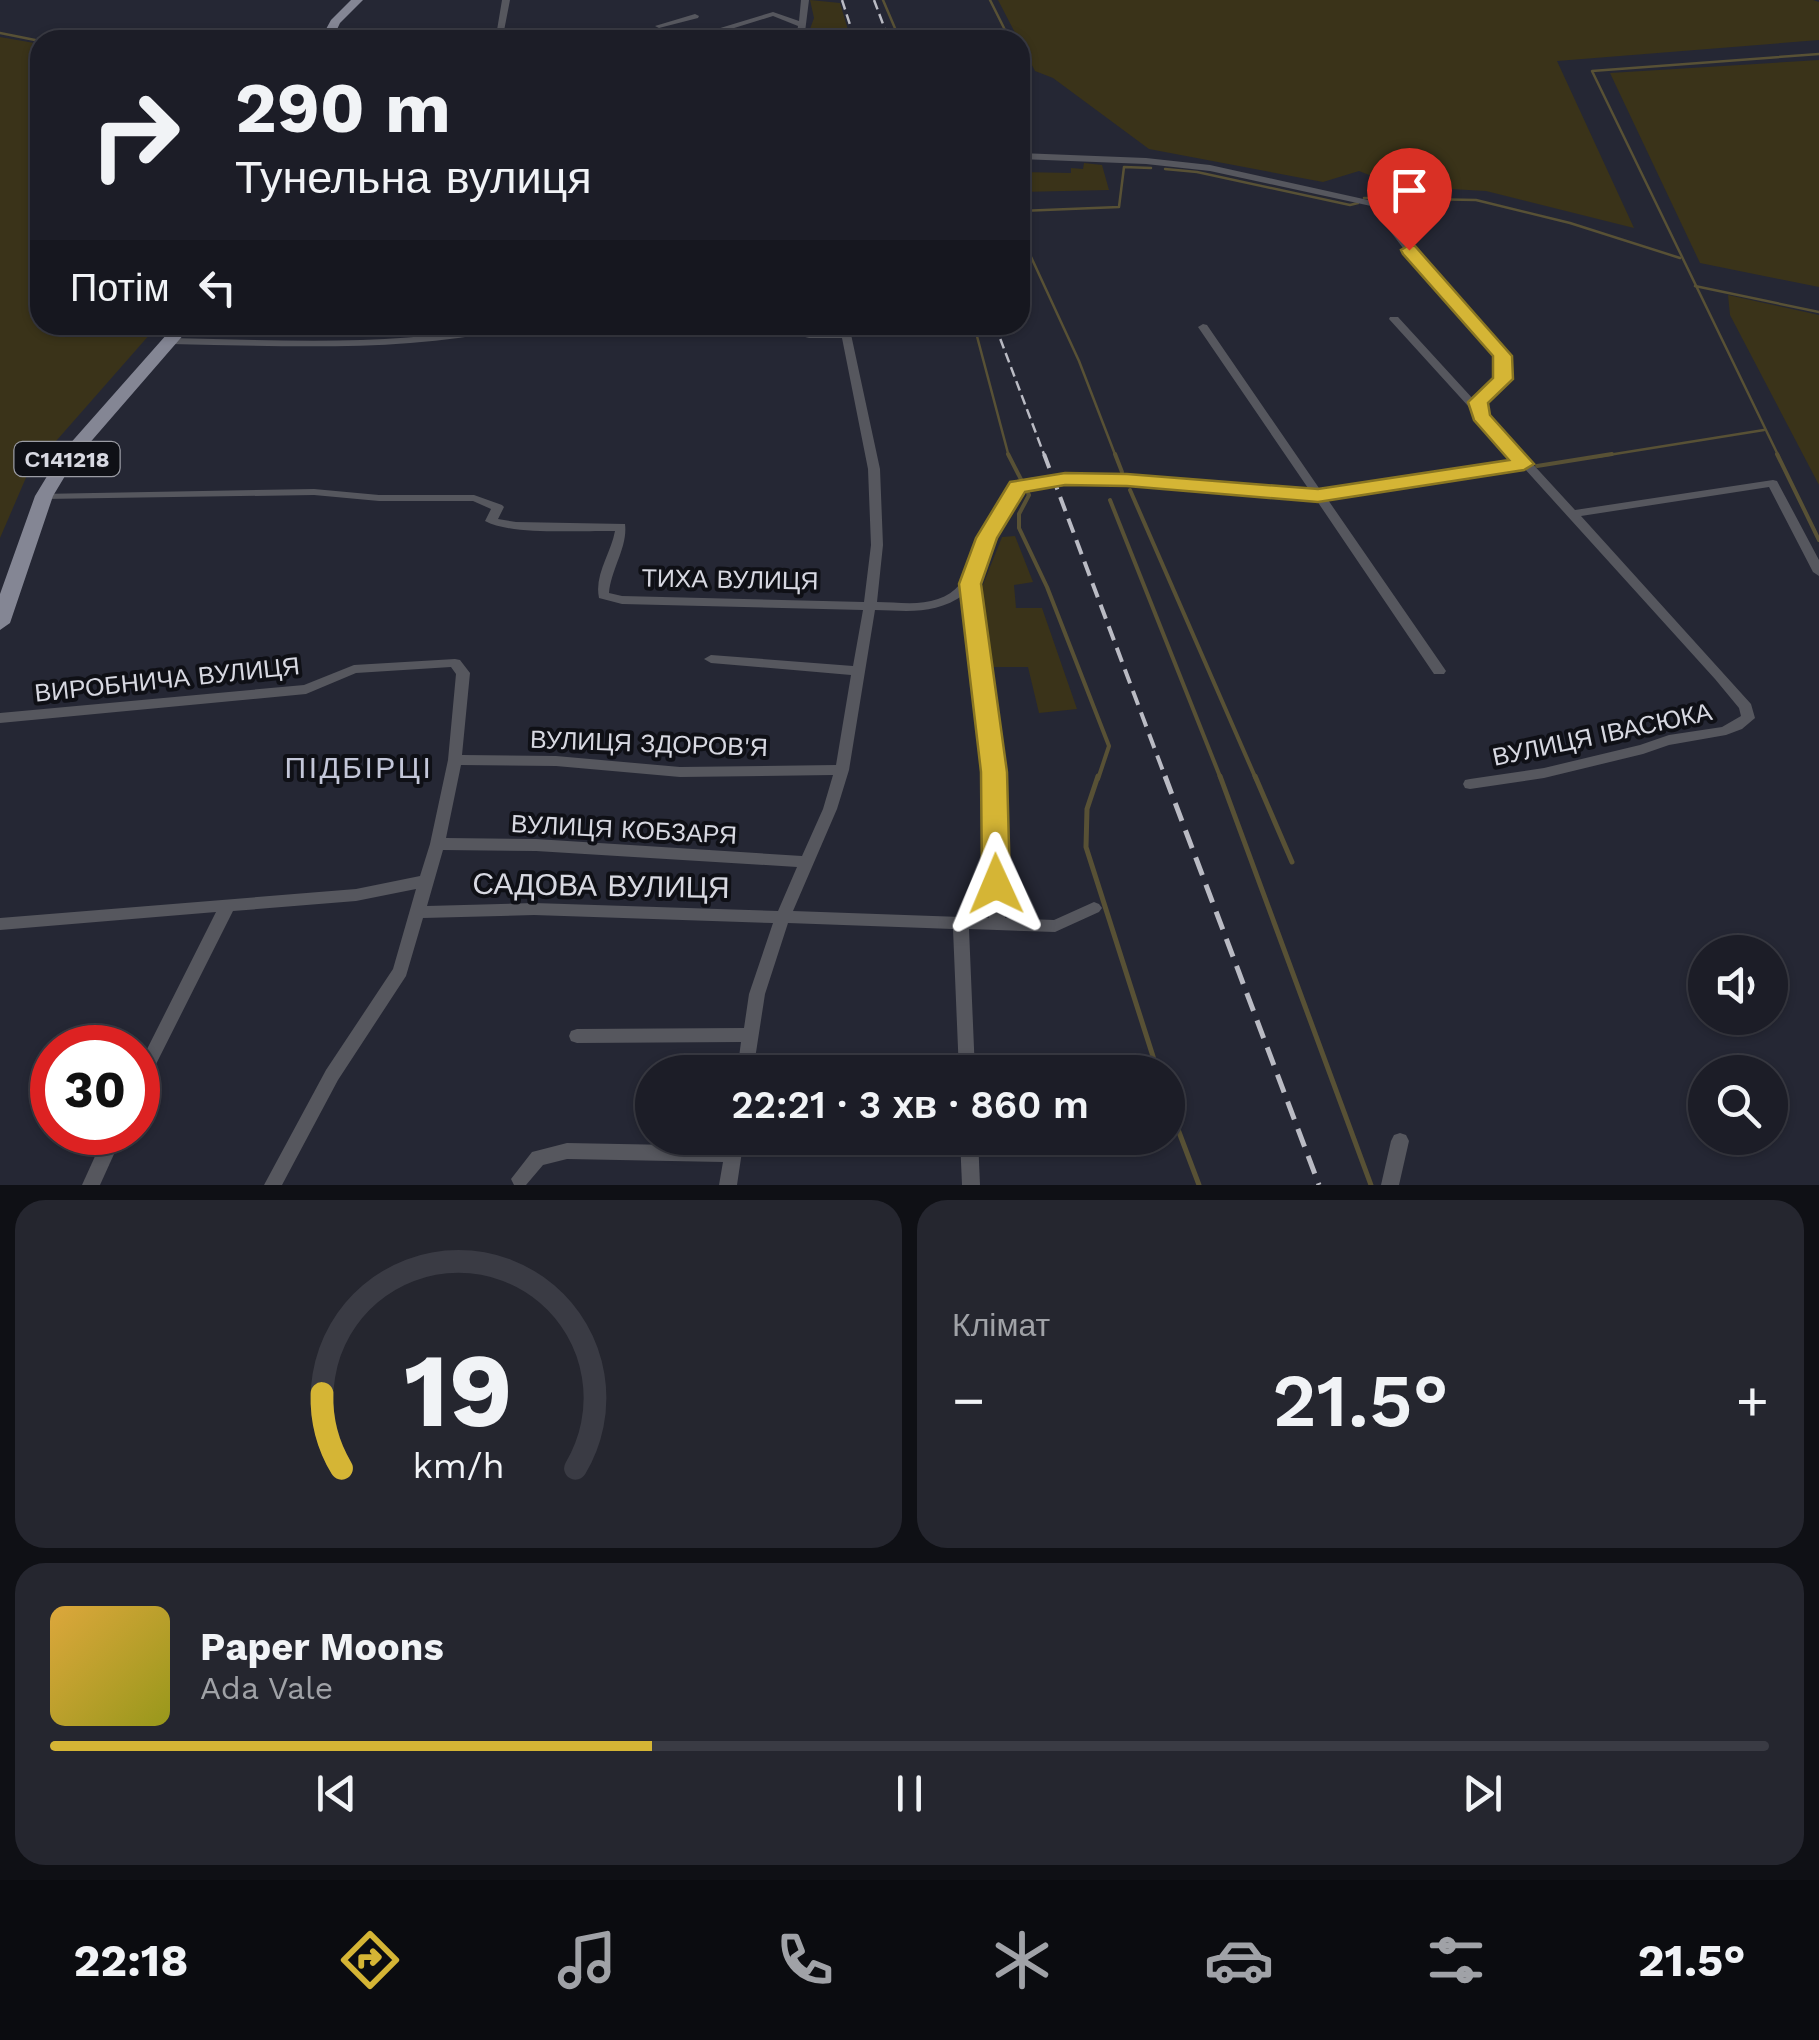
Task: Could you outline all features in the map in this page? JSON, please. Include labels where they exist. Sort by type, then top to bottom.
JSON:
[{"type":"main road","points":[[331,30],[357,0]]},
{"type":"main road","name":"С141218","points":[[0,623],[44,496],[66,459],[176,335]]},
{"type":"street","points":[[501,30],[506,0]]},
{"type":"street","points":[[802,30],[806,0]]},
{"type":"street","points":[[718,30],[774,14],[804,14]]},
{"type":"street","points":[[774,14],[803,25]]},
{"type":"street","points":[[645,30],[695,16]]},
{"type":"street","points":[[1030,156],[1146,160],[1210,168],[1374,204],[1502,356],[1503,379],[1478,402],[1481,416]]},
{"type":"street","points":[[1394,319],[1570,514],[1772,482],[1819,572]]},
{"type":"street","points":[[1203,327],[1309,476],[1318,495],[1439,671]]},
{"type":"street","points":[[395,340],[398,335]]},
{"type":"street","points":[[170,342],[395,340],[469,335]]},
{"type":"street","points":[[748,1055],[757,994],[783,916],[842,770],[870,604],[877,546],[874,469],[847,335]]},
{"type":"street","points":[[996,922],[994,772],[970,584],[986,538],[1023,484],[1058,479],[1186,483],[1318,495],[1524,464]]},
{"type":"street","name":"ТИХА ВУЛИЦЯ","points":[[44,496],[314,492],[379,498],[474,498],[498,507],[492,521],[516,526],[622,527],[602,587],[603,595],[622,600],[870,604]]},
{"type":"street","name":"ВУЛИЦЯ ІВАСЮКА","points":[[1470,784],[1544,774],[1658,741],[1738,728],[1748,718],[1746,706],[1720,676],[1570,514]]},
{"type":"street","points":[[870,604],[945,604],[970,584]]},
{"type":"street","points":[[710,660],[860,671]]},
{"type":"street","name":"ВИРОБНИЧА ВУЛИЦЯ","points":[[0,718],[306,690],[354,669],[455,663],[462,673],[454,760]]},
{"type":"street","points":[[273,1185],[332,1075],[400,971],[427,882],[454,760]]},
{"type":"street","name":"ВУЛИЦЯ ЗДОРОВ'Я","points":[[454,760],[556,760],[680,772],[842,770]]},
{"type":"street","name":"ВУЛИЦЯ КОБЗАРЯ","points":[[436,844],[536,845],[808,862]]},
{"type":"street","points":[[0,924],[227,907],[356,894],[427,882]]},
{"type":"street","points":[[160,1039],[227,907]]},
{"type":"street","name":"САДОВА ВУЛИЦЯ","points":[[418,912],[534,909],[1056,926],[1094,908]]},
{"type":"street","points":[[961,923],[966,1055]]},
{"type":"street","points":[[577,1036],[751,1035]]},
{"type":"street","points":[[1390,1185],[1400,1141]]},
{"type":"street","points":[[520,1179],[538,1158],[566,1150],[635,1148]]},
{"type":"street","points":[[91,1185],[105,1155]]},
{"type":"street","points":[[728,1185],[733,1155]]},
{"type":"street","points":[[970,1155],[971,1185]]},
{"type":"shaded area","points":[[810,0],[840,3],[848,30],[810,30],[814,18]]},
{"type":"shaded area","points":[[998,0],[1819,2],[1819,40],[1557,61],[1634,228],[1486,191],[1397,186],[1359,171],[1323,182],[1149,149],[1053,78],[1035,71],[1030,61],[1030,30],[1014,30]]},
{"type":"shaded area","points":[[0,37],[30,42],[30,335],[149,335],[28,473],[0,538]]},
{"type":"shaded area","points":[[1819,60],[1819,287],[1700,263],[1610,73]]},
{"type":"shaded area","points":[[1084,163],[1102,165],[1109,190],[1030,192],[1030,172],[1071,173],[1071,168],[1083,169]]},
{"type":"shaded area","points":[[1728,295],[1819,315],[1819,485],[1730,315]]},
{"type":"shaded area","points":[[1015,536],[1033,582],[1014,585],[1016,608],[1042,608],[1077,709],[1039,713],[1028,667],[991,667],[982,587],[1002,537]]},
{"type":"waterway","points":[[883,0],[896,30]]},
{"type":"waterway","points":[[990,0],[1005,30]]},
{"type":"waterway","points":[[0,33],[30,39]]},
{"type":"waterway","points":[[1696,286],[1592,71],[1819,54]]},
{"type":"waterway","points":[[1030,211],[1119,207],[1124,167],[1151,168]]},
{"type":"waterway","points":[[1165,169],[1197,172],[1350,205],[1358,203]]},
{"type":"waterway","points":[[1364,198],[1476,200],[1570,223],[1680,258]]},
{"type":"waterway","points":[[1030,255],[1079,361],[1116,457]]},
{"type":"waterway","points":[[1696,286],[1819,312]]},
{"type":"waterway","points":[[1696,286],[1779,457]]},
{"type":"waterway","points":[[977,335],[1008,455]]},
{"type":"waterway","points":[[1596,457],[1764,430]]},
{"type":"waterway","points":[[1115,454],[1122,472]]},
{"type":"waterway","points":[[1537,466],[1612,454]]},
{"type":"waterway","points":[[1777,454],[1819,540]]},
{"type":"waterway","points":[[1008,455],[1029,495],[1019,514],[1019,528],[1047,587],[1109,746],[1098,779]]},
{"type":"waterway","points":[[1130,490],[1256,779]]},
{"type":"waterway","points":[[1110,500],[1221,779]]},
{"type":"waterway","points":[[1098,776],[1087,809],[1086,847],[1153,1055]]},
{"type":"waterway","points":[[1220,776],[1371,1185]]},
{"type":"waterway","points":[[1255,776],[1292,862]]},
{"type":"waterway","points":[[1185,1148],[1199,1185]]},
{"type":"railway","points":[[842,0],[852,30]]},
{"type":"railway","points":[[874,0],[885,30]]},
{"type":"railway","points":[[999,335],[1045,457]]},
{"type":"railway","points":[[1044,454],[1166,779]]},
{"type":"railway","points":[[1165,776],[1319,1185]]},
{"type":"district","name":"ПІДБІРЦІ","points":[[359,768]]},
{"type":"route","points":[[996,884],[994,772],[970,584],[986,538],[1017,486],[1065,479],[1127,480],[1318,495],[1524,464],[1481,416],[1478,402],[1503,379],[1506,368],[1502,356],[1492,340],[1409,250]]}]
